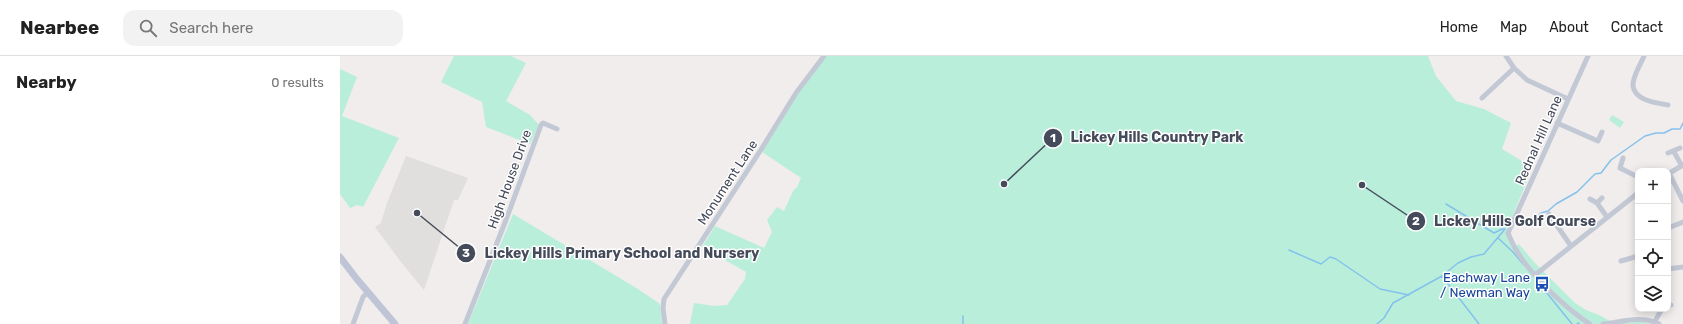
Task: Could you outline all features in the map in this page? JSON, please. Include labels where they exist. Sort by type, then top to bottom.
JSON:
[{"type":"main road","points":[[340,257],[395,324]]},
{"type":"street","name":"Monument Lane","points":[[665,324],[663,308],[664,299],[796,93],[824,56]]},
{"type":"street","points":[[1506,56],[1514,68],[1527,80],[1568,99]]},
{"type":"street","name":"Rednal Hill Lane","points":[[1535,275],[1518,253],[1508,234],[1588,56]]},
{"type":"street","points":[[1644,56],[1634,79],[1633,86],[1635,91],[1642,97],[1655,103],[1668,105]]},
{"type":"street","points":[[1482,98],[1514,68]]},
{"type":"street","name":"High House Drive","points":[[465,324],[506,220],[541,124],[543,123],[558,129]]},
{"type":"street","points":[[1557,123],[1598,141],[1602,132]]},
{"type":"street","points":[[1671,172],[1682,166],[1671,153],[1680,148]]},
{"type":"street","points":[[1623,158],[1620,168],[1635,176]]},
{"type":"street","points":[[1671,179],[1683,201]]},
{"type":"street","points":[[1590,324],[1578,317],[1535,275],[1635,195]]},
{"type":"street","points":[[1597,203],[1602,198]]},
{"type":"street","points":[[1590,199],[1597,203],[1607,217]]},
{"type":"street","points":[[1549,214],[1571,246]]},
{"type":"street","points":[[1671,227],[1683,222]]},
{"type":"street","points":[[1621,261],[1635,257]]},
{"type":"street","points":[[1671,269],[1683,267]]},
{"type":"street","points":[[353,324],[363,297],[368,292]]},
{"type":"street","points":[[1603,324],[1638,319],[1657,323],[1661,312]]},
{"type":"shaded area","points":[[406,156],[468,178],[458,200],[454,200],[424,290],[375,227],[381,223],[387,203]]},
{"type":"green space","points":[[454,56],[511,56],[526,63],[506,101],[530,115],[539,125],[530,144],[486,127],[482,102],[441,82]]},
{"type":"green space","points":[[826,56],[1428,56],[1436,76],[1456,101],[1484,109],[1511,123],[1502,149],[1530,166],[1529,176],[1506,232],[1513,248],[1519,244],[1534,262],[1575,303],[1586,310],[1614,323],[1630,323],[1637,321],[1652,324],[690,324],[694,303],[714,306],[727,305],[745,279],[746,272],[702,247],[715,226],[764,248],[772,232],[767,220],[777,207],[784,211],[793,191],[797,187],[801,178],[762,152],[797,95]]},
{"type":"green space","points":[[340,69],[357,77],[342,116],[399,138],[363,207],[357,205],[350,208],[340,194]]},
{"type":"green space","points":[[1612,115],[1624,122],[1620,128],[1609,120]]},
{"type":"green space","points":[[513,214],[638,289],[660,304],[662,324],[468,324]]},
{"type":"waterway","points":[[1519,224],[1548,211],[1556,204],[1577,192],[1595,174],[1601,173],[1611,160],[1645,136],[1656,133],[1664,133],[1672,129],[1680,129],[1683,123]]},
{"type":"waterway","points":[[1446,204],[1494,233],[1505,229]]},
{"type":"waterway","points":[[1377,324],[1384,318],[1393,303],[1442,276],[1458,263],[1471,257],[1484,254],[1505,229]]},
{"type":"waterway","points":[[1498,238],[1523,264]]},
{"type":"waterway","points":[[1289,250],[1321,264],[1330,257],[1336,259],[1380,289],[1409,295]]},
{"type":"waterway","points":[[1442,276],[1479,324]]},
{"type":"waterway","points":[[1542,287],[1572,324]]},
{"type":"waterway","points":[[963,316],[963,324]]},
{"type":"place","name":"Lickey Hills Country Park","points":[[1004,184]]},
{"type":"place","name":"Lickey Hills Golf Course","points":[[1362,185]]},
{"type":"place","name":"Lickey Hills Primary School and Nursery","points":[[417,213]]},
{"type":"place","name":"Eachway Lane / Newman Way","points":[[1542,284]]}]
